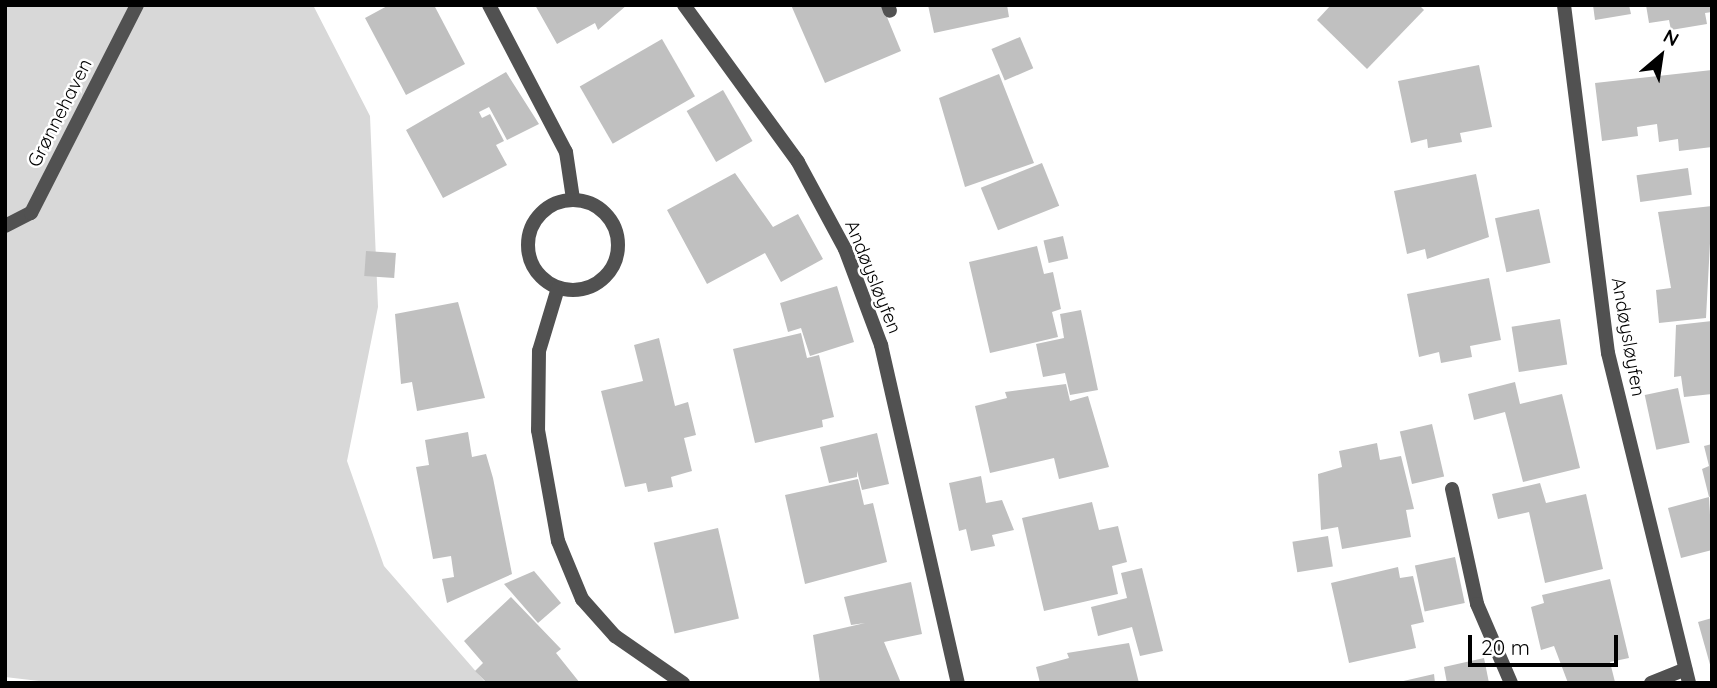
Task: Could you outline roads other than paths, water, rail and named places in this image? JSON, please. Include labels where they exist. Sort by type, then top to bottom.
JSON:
[{"type":"street","name":"Grønnehaven","points":[[5,226],[30,213],[137,5]]},
{"type":"street","points":[[489,5],[566,152],[573,199]]},
{"type":"street","name":"Andøysløyfen","points":[[684,5],[798,162],[845,249],[881,345],[958,683]]},
{"type":"street","name":"Andøysløyfen","points":[[1564,5],[1608,353],[1687,676],[1651,683]]},
{"type":"street","points":[[573,199],[601,208],[618,246],[599,282],[558,288],[530,262],[529,233],[545,208],[573,199]]},
{"type":"street","points":[[558,288],[539,351],[538,430],[558,541],[582,599],[615,636],[683,683]]},
{"type":"street","points":[[1452,489],[1477,604],[1511,683]]}]
